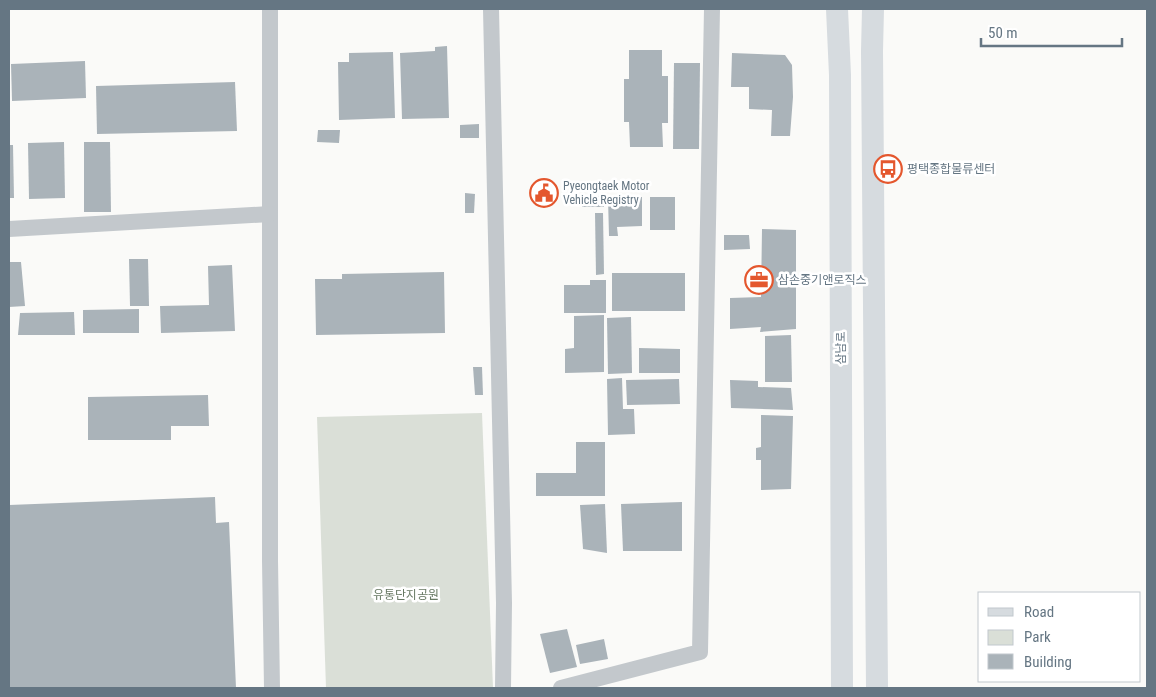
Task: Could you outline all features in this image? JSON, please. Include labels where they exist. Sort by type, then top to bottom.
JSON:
[{"type":"main road","name":"삼남로","points":[[838,9],[840,75],[842,688]]},
{"type":"main road","points":[[874,9],[872,51],[877,688]]},
{"type":"street","points":[[270,9],[270,561],[272,688]]},
{"type":"street","points":[[491,9],[504,593],[503,688]]},
{"type":"street","points":[[561,688],[700,652],[712,9]]},
{"type":"street","points":[[9,229],[270,214]]},
{"type":"green space","name":"유통단지공원","points":[[482,413],[493,688],[326,688],[317,417]]},
{"type":"building","points":[[447,46],[449,118],[402,119],[400,53],[435,51],[435,47]]},
{"type":"building","points":[[629,50],[662,50],[662,76],[668,76],[668,123],[662,123],[663,147],[630,147],[629,122],[624,122],[624,79],[629,79]]},
{"type":"building","points":[[393,52],[395,118],[339,120],[338,62],[349,62],[349,53]]},
{"type":"building","points":[[732,53],[785,55],[792,65],[793,97],[790,136],[771,136],[772,110],[749,109],[749,87],[731,87]]},
{"type":"building","points":[[85,61],[86,98],[12,101],[11,64]]},
{"type":"building","points":[[674,63],[700,63],[699,149],[673,149]]},
{"type":"building","points":[[235,82],[237,131],[97,134],[96,86]]},
{"type":"building","points":[[479,124],[479,138],[460,138],[460,125]]},
{"type":"building","points":[[318,130],[340,130],[339,143],[317,142]]},
{"type":"building","points":[[64,142],[65,198],[29,199],[28,143]]},
{"type":"building","points":[[84,142],[110,142],[111,212],[84,212]]},
{"type":"building","points":[[9,145],[13,145],[14,198],[9,198]]},
{"type":"building","points":[[465,193],[475,194],[474,213],[465,213]]},
{"type":"building","points":[[582,196],[604,196],[604,207],[582,207]]},
{"type":"building","points":[[642,197],[642,226],[617,227],[618,236],[609,236],[608,198]]},
{"type":"building","points":[[650,197],[675,197],[675,230],[650,230]]},
{"type":"building","points":[[595,213],[603,213],[604,274],[596,275]]},
{"type":"building","points":[[762,229],[796,230],[796,329],[760,332],[761,327],[730,329],[730,298],[761,297]]},
{"type":"building","points":[[724,235],[749,235],[750,249],[724,250]]},
{"type":"building","points":[[129,259],[148,259],[149,306],[130,306]]},
{"type":"building","points":[[9,262],[21,262],[25,306],[9,307]]},
{"type":"building","points":[[232,265],[235,331],[161,333],[160,306],[209,305],[208,266]]},
{"type":"building","points":[[444,272],[445,333],[316,335],[315,279],[342,279],[342,274]]},
{"type":"building","points":[[612,273],[685,273],[685,311],[612,311]]},
{"type":"building","points":[[590,280],[606,280],[606,313],[564,313],[564,285],[590,285]]},
{"type":"building","points":[[139,309],[139,333],[83,333],[83,310]]},
{"type":"building","points":[[74,312],[75,335],[18,335],[20,313]]},
{"type":"building","points":[[604,315],[604,372],[565,373],[565,349],[574,348],[574,316]]},
{"type":"building","points":[[631,317],[632,373],[608,374],[607,318]]},
{"type":"building","points":[[791,335],[792,382],[765,382],[765,336]]},
{"type":"building","points":[[639,348],[680,349],[680,373],[639,373]]},
{"type":"building","points":[[473,367],[482,367],[483,395],[475,395]]},
{"type":"building","points":[[622,378],[623,409],[634,409],[635,434],[608,435],[607,379]]},
{"type":"building","points":[[679,379],[680,404],[627,405],[626,380]]},
{"type":"building","points":[[730,380],[758,381],[758,387],[791,388],[793,410],[731,408]]},
{"type":"building","points":[[208,395],[209,426],[171,426],[171,440],[88,440],[88,397]]},
{"type":"building","points":[[761,415],[793,416],[791,489],[761,490],[761,460],[756,460],[756,448],[761,447]]},
{"type":"building","points":[[576,442],[605,442],[605,496],[536,496],[536,473],[576,473]]},
{"type":"building","points":[[215,497],[216,523],[229,522],[236,688],[9,688],[9,505]]},
{"type":"building","points":[[682,502],[682,551],[623,551],[621,504]]},
{"type":"building","points":[[605,504],[607,553],[583,549],[580,505]]},
{"type":"building","points":[[567,629],[577,667],[550,673],[540,634]]},
{"type":"building","points":[[604,639],[608,659],[580,664],[576,645]]},
{"type":"place","name":"평택종합물류센터","points":[[888,169]]},
{"type":"place","name":"Pyeongtaek Motor Vehicle Registry","points":[[544,193]]},
{"type":"place","name":"삼손중기앤로직스","points":[[759,280]]}]
